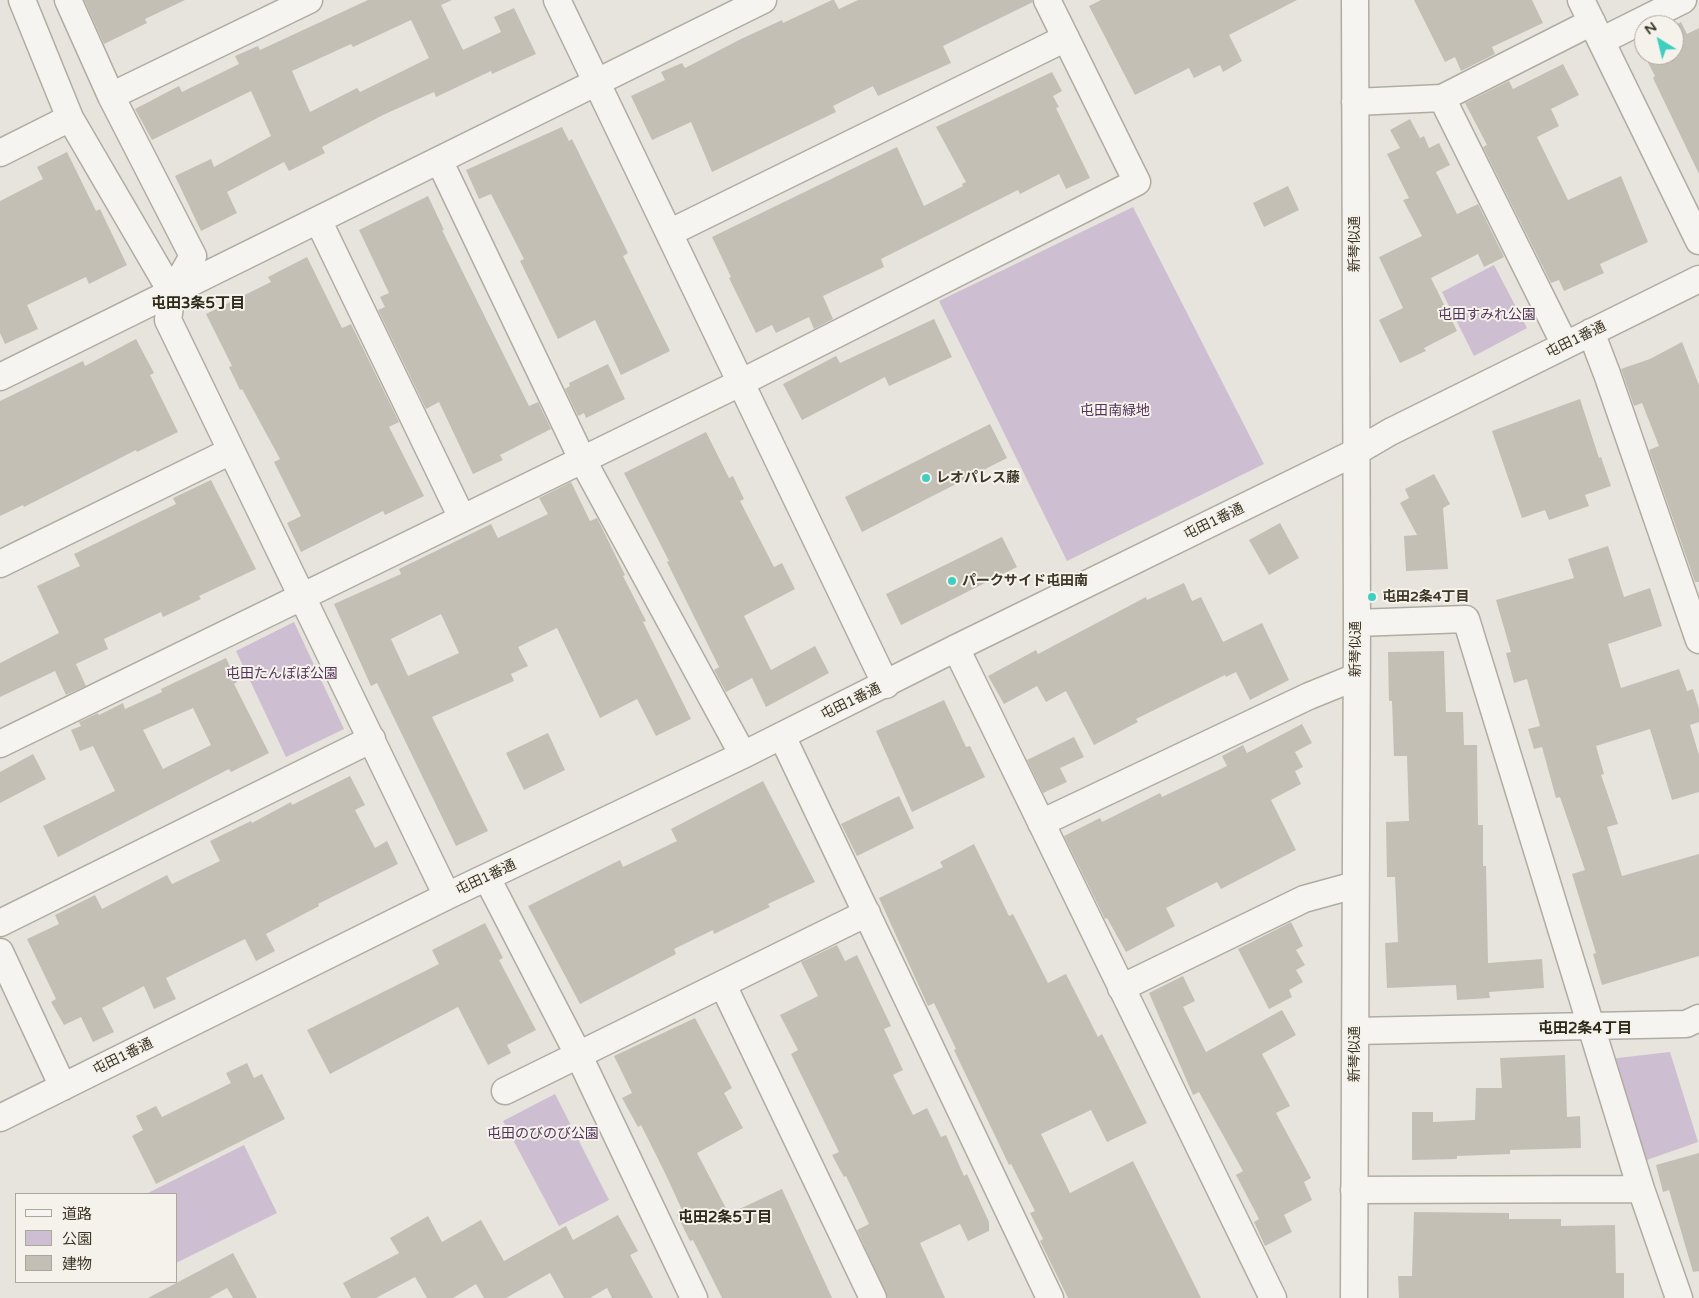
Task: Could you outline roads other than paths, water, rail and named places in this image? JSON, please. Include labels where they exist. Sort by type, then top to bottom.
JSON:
[{"type":"street","points":[[22,0],[70,118],[172,293]]},
{"type":"street","points":[[68,0],[111,96],[193,256],[172,293],[168,320],[447,896]]},
{"type":"street","points":[[111,96],[309,0]]},
{"type":"street","points":[[557,0],[886,685]]},
{"type":"street","points":[[0,377],[763,0]]},
{"type":"street","points":[[0,744],[740,383],[1137,182],[1047,0]]},
{"type":"street","name":"新琴似通","points":[[1354,1298],[1356,677],[1354,453],[1355,0]]},
{"type":"street","points":[[1355,102],[1442,98],[1591,21],[1683,0]]},
{"type":"street","points":[[1591,21],[1699,240]]},
{"type":"street","points":[[669,233],[1066,38]]},
{"type":"street","points":[[1442,98],[1565,345]]},
{"type":"street","points":[[0,153],[70,118]]},
{"type":"street","points":[[440,160],[582,459],[743,755]]},
{"type":"street","points":[[318,220],[462,518]]},
{"type":"street","name":"屯田1番通","points":[[0,1118],[447,896],[886,685],[956,648],[1354,453],[1390,432],[1699,279]]},
{"type":"street","points":[[1591,332],[1608,374],[1699,640]]},
{"type":"street","points":[[0,564],[231,450]]},
{"type":"street","points":[[1356,623],[1466,619],[1641,1189],[1679,1298]]},
{"type":"street","points":[[956,648],[1273,1298]]},
{"type":"street","points":[[1041,823],[1309,696],[1356,677]]},
{"type":"street","points":[[782,736],[1050,1298]]},
{"type":"street","points":[[0,923],[372,739]]},
{"type":"street","points":[[486,878],[579,1056],[694,1298]]},
{"type":"street","points":[[1121,988],[1304,899],[1355,885]]},
{"type":"street","points":[[505,1091],[867,913]]},
{"type":"street","points":[[0,952],[63,1087]]},
{"type":"street","points":[[723,985],[873,1298]]},
{"type":"street","points":[[1355,1031],[1686,1024],[1699,1018]]},
{"type":"street","points":[[1354,1190],[1641,1189]]},
{"type":"place","name":"レオパレス藤","points":[[926,478]]},
{"type":"place","name":"パークサイド屯田南","points":[[952,581]]},
{"type":"place","name":"屯田2条4丁目","points":[[1372,597]]},
{"type":"district","name":"屯田3条5丁目","points":[[198,304]]},
{"type":"district","name":"屯田2条4丁目","points":[[1585,1029]]},
{"type":"district","name":"屯田2条5丁目","points":[[725,1218]]},
{"type":"park label","name":"屯田すみれ公園","points":[[1487,315]]},
{"type":"park label","name":"屯田南緑地","points":[[1115,411]]},
{"type":"park label","name":"屯田たんぽぽ公園","points":[[282,674]]},
{"type":"park label","name":"屯田のびのび公園","points":[[543,1134]]}]
